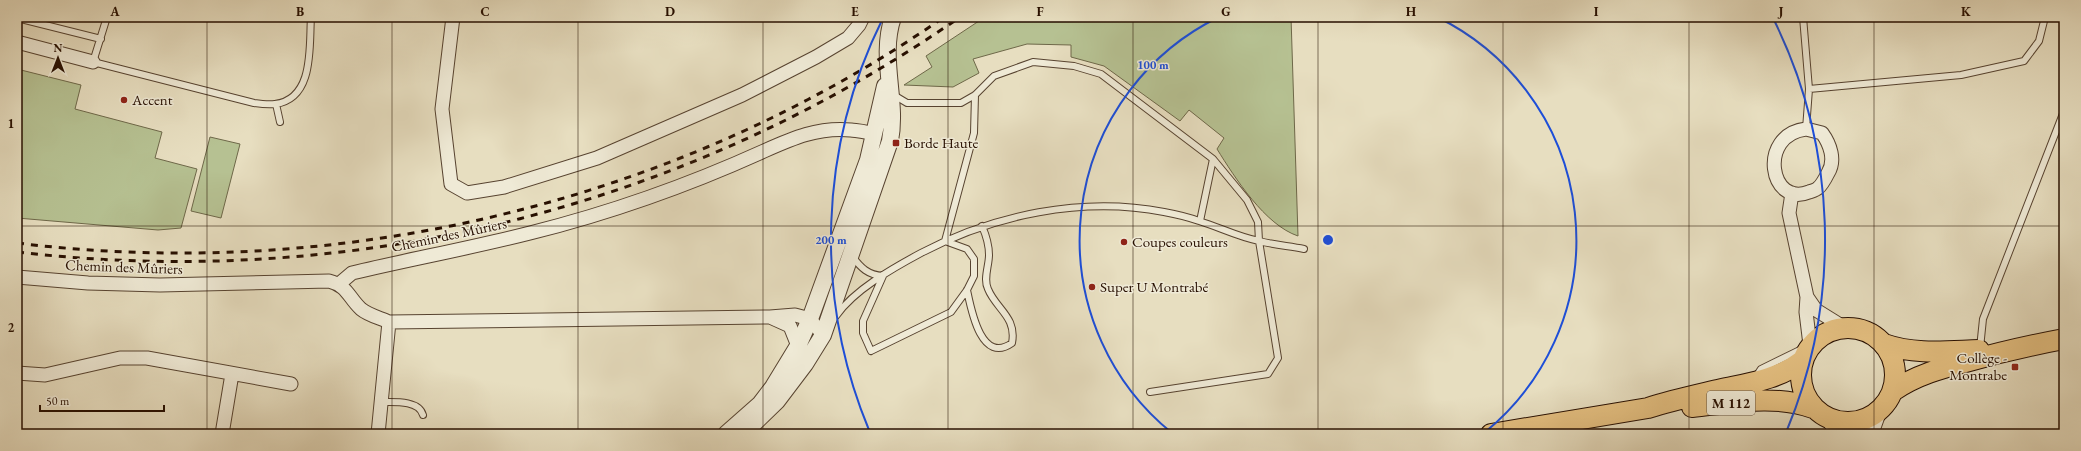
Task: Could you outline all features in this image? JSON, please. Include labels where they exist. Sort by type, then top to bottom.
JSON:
[{"type":"main road","points":[[1884,344],[1890,354],[1894,366],[1895,379],[1893,391],[1887,402],[1878,412],[1867,418],[1855,422],[1842,422],[1834,427],[1813,408],[1805,398],[1801,386],[1800,373],[1806,353],[1820,336],[1832,330],[1845,328],[1866,331],[1884,344],[1898,349],[1923,352],[1981,354]]},
{"type":"main road","points":[[1893,391],[1904,383],[1981,354],[2064,340]]},
{"type":"main road","name":"M 112","points":[[1491,434],[1648,408],[1672,400],[1751,383],[1791,369],[1806,353]]},
{"type":"main road","name":"M 112","points":[[1648,408],[1674,408],[1770,400],[1799,402],[1813,408]]},
{"type":"street","points":[[453,17],[442,109],[452,184],[467,192],[504,187],[597,158],[742,95],[816,57],[848,38],[859,25],[863,17]]},
{"type":"street","points":[[726,434],[760,404],[774,387],[798,346],[810,320],[868,160],[887,73],[889,38],[893,17]]},
{"type":"street","points":[[17,42],[93,62]]},
{"type":"street","points":[[743,434],[777,401],[805,364],[823,335],[890,142],[899,109],[890,92],[887,73]]},
{"type":"street","points":[[1806,128],[1822,133],[1829,142],[1832,151],[1830,171],[1818,188],[1804,194],[1792,193],[1780,185],[1775,176],[1773,162],[1777,147],[1787,135],[1795,130],[1806,128]]},
{"type":"street","name":"Chemin des Mûriers","points":[[17,276],[88,283],[160,285],[221,285],[315,280],[339,284],[352,273],[531,233],[633,202],[699,179],[795,137],[813,132],[837,129],[869,132],[875,129]]},
{"type":"street","points":[[1792,193],[1788,213],[1807,297],[1806,353]]},
{"type":"street","points":[[339,284],[362,310],[389,322],[770,317],[795,315],[810,320],[823,335]]},
{"type":"street","points":[[1807,297],[1816,310],[1845,328]]},
{"type":"street","points":[[770,317],[790,326],[798,346]]},
{"type":"street","points":[[378,434],[389,322]]},
{"type":"street","points":[[17,373],[45,376],[120,358],[146,358],[291,384]]},
{"type":"street","points":[[222,434],[232,374]]},
{"type":"street","points":[[1870,434],[1878,412]]},
{"type":"lane","points":[[106,17],[101,39],[93,62],[254,103],[276,104],[291,98],[302,87],[307,74],[311,17]]},
{"type":"lane","points":[[1803,17],[1809,88],[1806,128]]},
{"type":"lane","points":[[1809,88],[1961,75],[2024,62],[2039,41],[2045,17]]},
{"type":"lane","points":[[17,18],[101,39]]},
{"type":"lane","points":[[875,129],[899,109],[961,103],[975,95],[994,76],[1033,62],[1074,66],[1101,74],[1213,159],[1247,200],[1258,222],[1259,241],[1278,358],[1268,374],[1150,392]]},
{"type":"lane","points":[[945,240],[974,133],[975,95]]},
{"type":"lane","points":[[276,104],[280,122]]},
{"type":"lane","points":[[1981,354],[1984,320],[2064,111]]},
{"type":"lane","points":[[1200,221],[1213,159]]},
{"type":"lane","points":[[823,335],[848,300],[905,262],[945,240],[982,226],[1038,213],[1075,207],[1122,207],[1163,212],[1200,221],[1259,241],[1304,248]]},
{"type":"lane","points":[[967,290],[973,321],[983,338],[990,346],[997,349],[1004,348],[1012,343],[1014,333],[1008,317],[988,289],[986,281],[989,255],[988,239],[982,226]]},
{"type":"lane","points":[[841,237],[851,255],[861,268],[876,276],[883,276]]},
{"type":"lane","points":[[883,276],[863,321],[863,333],[871,351],[951,312],[967,290],[974,276],[974,259],[967,249],[945,240]]},
{"type":"lane","points":[[381,402],[408,403],[417,406],[422,410],[423,415]]},
{"type":"green space","points":[[985,17],[1291,17],[1298,236],[1274,222],[1242,186],[1217,149],[1224,138],[1189,110],[1180,121],[1104,66],[1071,57],[1071,45],[1027,44],[973,59],[979,73],[953,87],[904,85],[932,67],[926,56]]},
{"type":"green space","points":[[17,69],[81,85],[75,109],[162,132],[155,158],[197,169],[181,228],[158,230],[17,218]]},
{"type":"green space","points":[[210,137],[240,144],[221,218],[191,211]]},
{"type":"railway","points":[[17,243],[138,252],[260,251],[381,238],[501,215],[618,181],[732,136],[841,82],[944,17]]},
{"type":"railway","points":[[17,252],[142,261],[266,259],[389,245],[510,221],[628,186],[743,140],[854,84],[960,17]]},
{"type":"place","name":"Accent","points":[[124,100]]},
{"type":"place","name":"Borde Haute","points":[[896,143]]},
{"type":"place","name":"Coupes couleurs","points":[[1124,242]]},
{"type":"place","name":"Super U Montrabé","points":[[1092,287]]},
{"type":"place","name":"Collège - Montrabe","points":[[2015,367]]}]
